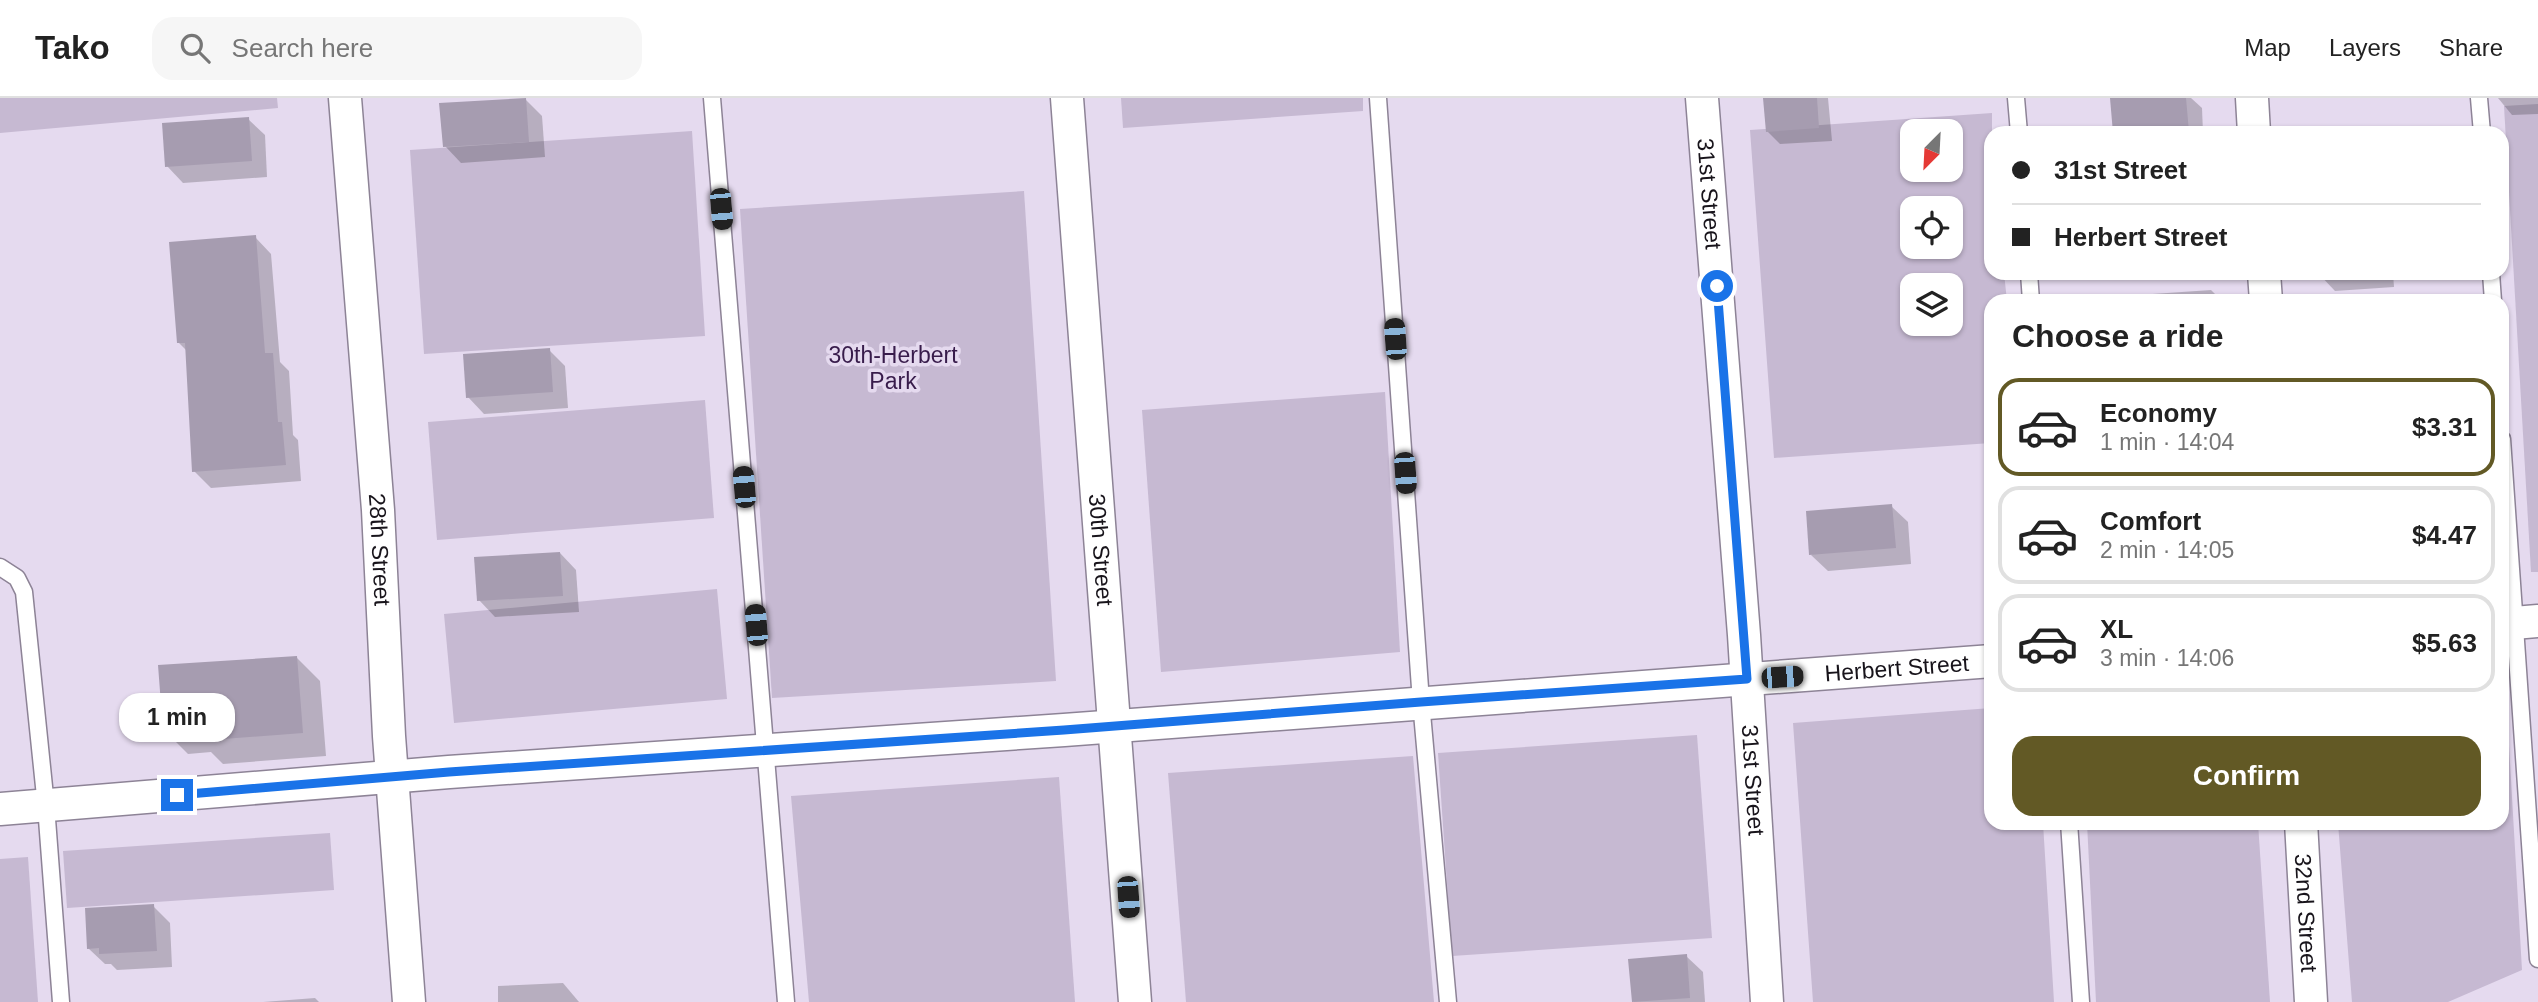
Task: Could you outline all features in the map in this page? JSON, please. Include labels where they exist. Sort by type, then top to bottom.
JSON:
[{"type":"street","name":"28th Street","points":[[345,98],[378,510],[389,736],[409,1002]]},
{"type":"street","name":"30th Street","points":[[1067,98],[1135,1002]]},
{"type":"street","name":"31st Street","points":[[1702,98],[1747,679],[1767,1002]]},
{"type":"street","points":[[2252,98],[2254,126]]},
{"type":"street","name":"Herbert Street","points":[[0,809],[393,777],[1984,662]]},
{"type":"street","name":"32nd Street","points":[[2301,830],[2311,1002]]},
{"type":"lane","points":[[712,98],[786,1002]]},
{"type":"lane","points":[[1378,98],[1421,702],[1448,1002]]},
{"type":"lane","points":[[2016,98],[2018,126]]},
{"type":"lane","points":[[2479,98],[2481,126]]},
{"type":"lane","points":[[2509,519],[2518,622],[2538,959]]},
{"type":"lane","points":[[0,567],[17,578],[24,592],[46,806],[61,1002]]},
{"type":"lane","points":[[2070,830],[2081,1002]]},
{"type":"green space","points":[[0,98],[277,98],[278,108],[0,133]]},
{"type":"green space","points":[[1121,98],[1363,98],[1363,111],[1123,128]]},
{"type":"green space","points":[[2538,104],[2538,572],[2531,572],[2509,192],[2509,126],[2505,126],[2504,106]]},
{"type":"green space","points":[[1992,113],[1992,126],[1984,126],[1984,280],[2005,280],[2006,294],[1984,294],[1984,443],[1774,458],[1750,130],[1900,119],[1900,182],[1964,182],[1964,119],[1907,119]]},
{"type":"green space","points":[[692,131],[705,336],[424,354],[410,150]]},
{"type":"green space","name":"30th-Herbert Park","points":[[1024,191],[1056,681],[772,698],[740,209]]},
{"type":"green space","points":[[1385,392],[1400,652],[1161,672],[1142,410]]},
{"type":"green space","points":[[705,400],[714,518],[437,540],[428,422]]},
{"type":"green space","points":[[717,589],[727,699],[454,723],[444,614]]},
{"type":"green space","points":[[1984,709],[1984,830],[2043,830],[2054,1002],[1813,1002],[1793,723]]},
{"type":"green space","points":[[1697,735],[1712,938],[1452,956],[1438,753]]},
{"type":"green space","points":[[2509,745],[2522,970],[2448,1002],[2352,1002],[2339,830],[2509,830]]},
{"type":"green space","points":[[1413,756],[1434,1002],[1186,1002],[1168,773]]},
{"type":"green space","points":[[1059,777],[1075,1002],[809,1002],[791,796]]},
{"type":"green space","points":[[2087,830],[2258,830],[2270,1002],[2096,1002]]},
{"type":"green space","points":[[330,833],[334,890],[67,908],[63,851]]},
{"type":"green space","points":[[28,857],[38,1002],[0,1002],[0,859]]},
{"type":"building","points":[[526,98],[529,142],[443,147],[439,103]]},
{"type":"building","points":[[1763,98],[1817,98],[1819,128],[1766,132]]},
{"type":"building","points":[[2110,98],[2186,98],[2188,126],[2112,126]]},
{"type":"building","points":[[249,117],[252,161],[165,167],[162,123]]},
{"type":"building","points":[[256,235],[265,353],[273,353],[278,422],[282,422],[286,465],[192,472],[185,343],[177,343],[169,242]]},
{"type":"building","points":[[550,348],[553,392],[466,398],[463,354]]},
{"type":"building","points":[[1892,504],[1896,548],[1809,555],[1806,511]]},
{"type":"building","points":[[560,552],[563,596],[477,601],[474,557]]},
{"type":"building","points":[[297,656],[303,733],[197,741],[196,728],[163,731],[158,665]]},
{"type":"building","points":[[154,904],[157,951],[99,954],[99,948],[87,949],[85,908]]},
{"type":"building","points":[[1687,954],[1690,998],[1632,1002],[1628,959]]},
{"type":"route","points":[[177,795],[449,772],[1747,679],[1717,286]]}]
